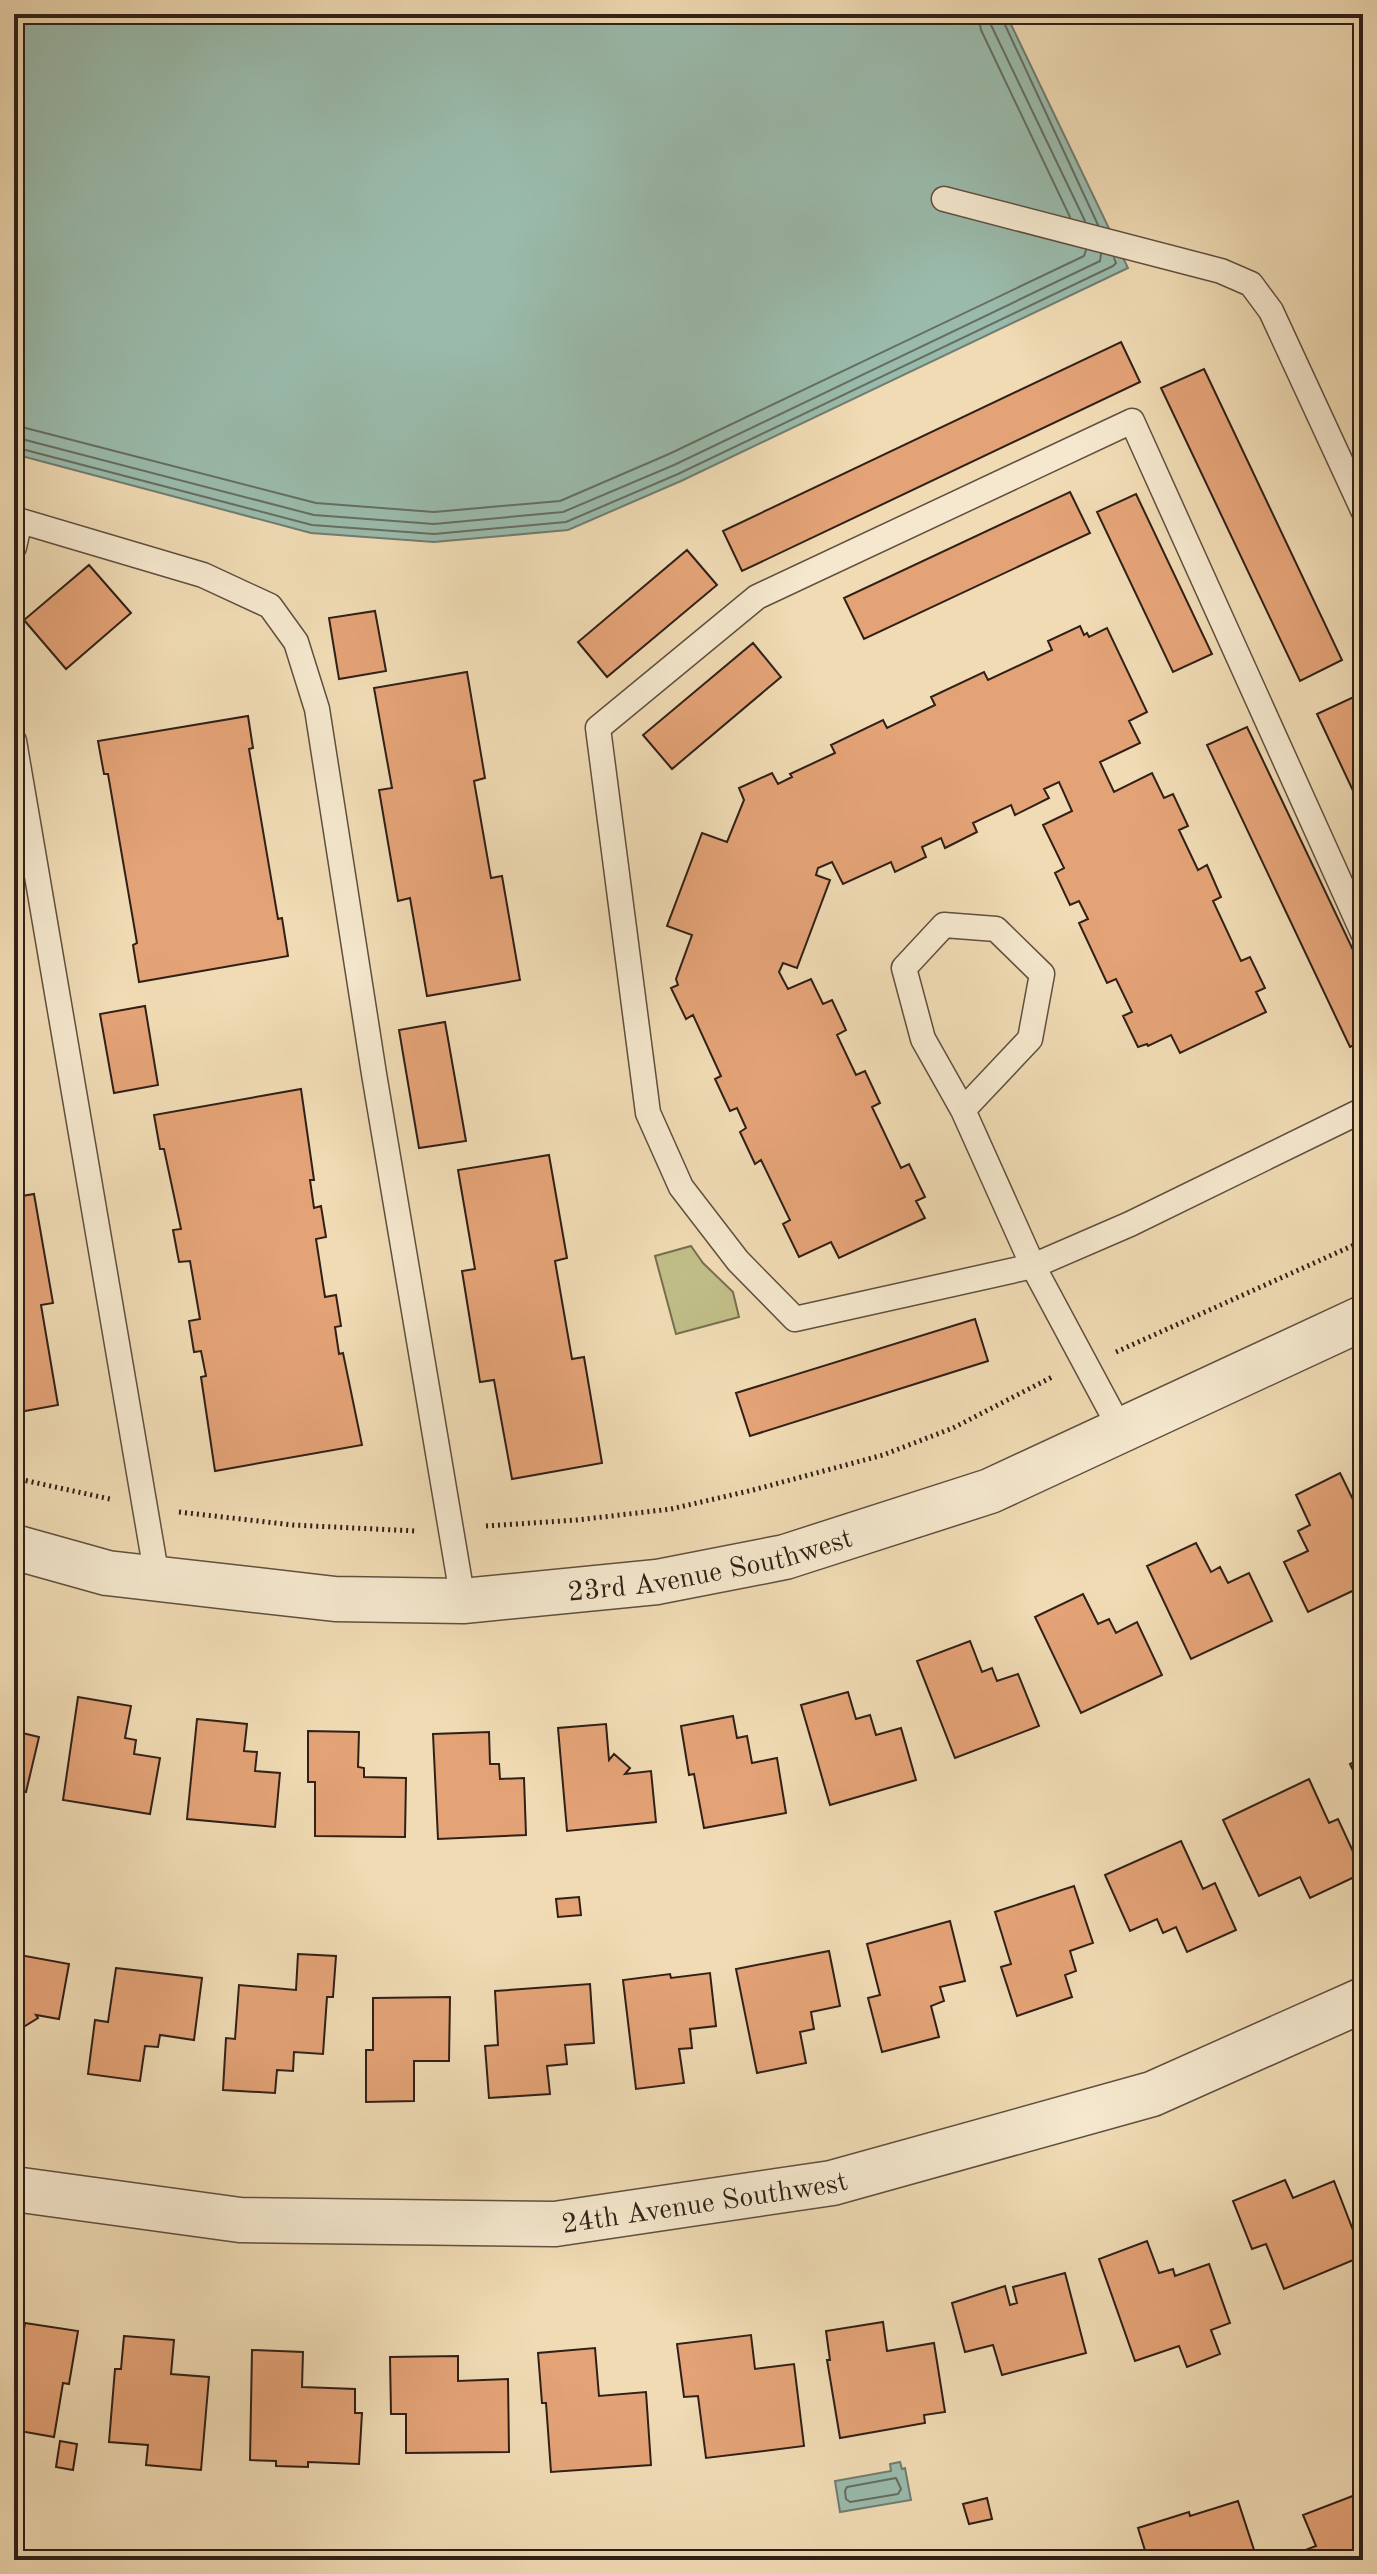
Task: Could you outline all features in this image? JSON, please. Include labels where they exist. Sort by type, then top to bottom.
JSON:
[{"type":"street","name":"23rd Avenue Southwest","points":[[14,1547],[107,1573],[335,1599],[463,1601],[657,1582],[785,1557],[990,1491],[1363,1318]]},
{"type":"street","name":"24th Avenue Southwest","points":[[14,2189],[240,2220],[555,2224],[832,2183],[1152,2094],[1363,2000]]},
{"type":"lane","points":[[944,199],[1221,271],[1251,284],[1271,311],[1363,510]]},
{"type":"lane","points":[[1363,933],[1132,421],[757,597],[598,728],[648,1113],[681,1187],[738,1261],[795,1319],[1033,1266],[1130,1224],[1363,1110]]},
{"type":"lane","points":[[14,547],[17,520],[203,575],[270,606],[296,642],[317,709],[374,1074],[463,1601]]},
{"type":"lane","points":[[14,741],[157,1578]]},
{"type":"lane","points":[[963,1110],[1030,1039],[1042,974],[996,929],[944,925],[904,968],[923,1039],[963,1110],[1033,1266],[1122,1432]]},
{"type":"path","points":[[14,1478],[199,1515],[293,1525],[417,1531],[577,1520],[671,1509],[883,1455],[953,1428],[1062,1372],[1134,1346],[1363,1241]]},
{"type":"shaded area","points":[[691,1246],[703,1263],[733,1292],[739,1317],[676,1334],[655,1256]]},
{"type":"water","points":[[14,14],[1006,14],[1128,268],[681,481],[568,530],[434,542],[311,533],[14,454]]},
{"type":"water","points":[[900,2462],[902,2469],[905,2468],[911,2500],[840,2512],[835,2481],[891,2471],[890,2464]]},
{"type":"building","points":[[1121,342],[1140,382],[742,571],[723,531]]},
{"type":"building","points":[[1204,369],[1342,660],[1300,681],[1161,388]]},
{"type":"building","points":[[1070,492],[1090,533],[864,639],[844,598]]},
{"type":"building","points":[[1136,494],[1212,654],[1173,672],[1097,512]]},
{"type":"building","points":[[687,550],[717,585],[607,677],[578,642]]},
{"type":"building","points":[[89,565],[131,613],[66,669],[24,620]]},
{"type":"building","points":[[375,611],[386,671],[339,679],[329,618]]},
{"type":"building","points":[[1080,626],[1084,635],[1087,633],[1089,637],[1107,628],[1147,712],[1129,721],[1140,743],[1100,762],[1114,792],[1152,773],[1164,798],[1173,794],[1188,826],[1179,830],[1198,870],[1207,865],[1221,897],[1213,901],[1241,961],[1250,957],[1265,988],[1256,992],[1266,1012],[1180,1053],[1171,1035],[1148,1046],[1138,1047],[1123,1016],[1132,1012],[1116,979],[1107,983],[1079,923],[1088,919],[1079,901],[1070,905],[1055,873],[1064,868],[1043,825],[1072,811],[1059,782],[1044,789],[1049,798],[1015,815],[1011,805],[973,823],[977,832],[945,848],[941,838],[922,847],[926,857],[895,872],[891,862],[843,884],[832,862],[818,868],[816,875],[830,880],[797,968],[783,963],[779,972],[788,989],[811,979],[823,1004],[832,1000],[846,1030],[837,1035],[856,1075],[865,1071],[880,1103],[872,1107],[901,1168],[909,1164],[925,1197],[916,1201],[925,1218],[839,1258],[831,1242],[799,1257],[783,1224],[790,1220],[761,1160],[755,1164],[740,1132],[746,1128],[737,1108],[730,1111],[715,1079],[721,1076],[693,1015],[686,1019],[671,988],[678,985],[676,979],[692,935],[667,926],[702,833],[727,842],[744,800],[739,788],[772,773],[778,784],[792,777],[790,774],[835,753],[831,745],[883,720],[887,728],[935,705],[931,697],[984,672],[988,680],[1052,650],[1048,641]]},
{"type":"building","points":[[753,643],[781,677],[672,769],[643,735]]},
{"type":"building","points":[[467,672],[485,778],[474,781],[491,878],[502,876],[520,980],[427,996],[410,898],[398,901],[379,790],[392,788],[374,688]]},
{"type":"building","points":[[1358,695],[1363,706],[1363,812],[1317,714]]},
{"type":"building","points":[[248,716],[253,748],[249,749],[278,919],[282,918],[288,956],[139,982],[133,945],[137,943],[108,774],[104,774],[98,741]]},
{"type":"building","points":[[1247,727],[1363,971],[1363,1041],[1350,1047],[1207,745]]},
{"type":"building","points":[[145,1006],[158,1085],[114,1093],[100,1014]]},
{"type":"building","points":[[445,1022],[466,1141],[419,1148],[399,1030]]},
{"type":"building","points":[[301,1089],[314,1180],[310,1180],[314,1208],[321,1206],[326,1237],[316,1239],[325,1297],[336,1295],[341,1326],[335,1327],[339,1354],[343,1353],[362,1445],[215,1471],[201,1377],[206,1376],[201,1351],[194,1352],[189,1321],[200,1319],[190,1261],[179,1262],[173,1230],[181,1229],[154,1115]]},
{"type":"building","points":[[14,1148],[22,1196],[34,1194],[53,1303],[41,1305],[58,1405],[14,1413]]},
{"type":"building","points":[[549,1155],[567,1258],[555,1261],[572,1359],[584,1357],[602,1463],[512,1479],[494,1380],[480,1382],[462,1271],[475,1269],[458,1170]]},
{"type":"building","points":[[975,1319],[988,1361],[750,1436],[736,1393]]},
{"type":"building","points":[[1340,1473],[1363,1520],[1363,1586],[1308,1612],[1284,1562],[1308,1551],[1298,1531],[1310,1525],[1296,1495]]},
{"type":"building","points":[[1196,1543],[1211,1572],[1220,1567],[1228,1583],[1249,1573],[1272,1621],[1191,1659],[1147,1566]]},
{"type":"building","points":[[1083,1594],[1098,1624],[1109,1619],[1116,1633],[1137,1622],[1162,1675],[1081,1713],[1035,1617]]},
{"type":"building","points":[[970,1641],[982,1672],[992,1668],[997,1681],[1018,1674],[1039,1726],[955,1758],[917,1661]]},
{"type":"building","points":[[848,1692],[856,1719],[870,1715],[876,1735],[901,1728],[916,1780],[830,1805],[801,1705]]},
{"type":"building","points":[[78,1697],[131,1706],[125,1738],[136,1740],[134,1754],[160,1758],[150,1814],[63,1800]]},
{"type":"building","points":[[733,1716],[737,1738],[747,1736],[752,1763],[777,1758],[786,1813],[704,1828],[694,1774],[689,1775],[681,1726]]},
{"type":"building","points":[[197,1719],[247,1724],[244,1751],[257,1752],[255,1771],[280,1773],[275,1827],[187,1819]]},
{"type":"building","points":[[606,1724],[609,1760],[614,1754],[630,1768],[625,1774],[651,1771],[656,1822],[567,1831],[558,1728]]},
{"type":"building","points":[[14,1731],[39,1737],[26,1792],[14,1789]]},
{"type":"building","points":[[308,1731],[359,1732],[358,1767],[364,1768],[364,1777],[406,1778],[405,1837],[315,1836],[315,1782],[308,1782]]},
{"type":"building","points":[[489,1732],[490,1764],[499,1764],[500,1779],[524,1778],[526,1835],[438,1839],[433,1734]]},
{"type":"building","points":[[1363,1758],[1363,1791],[1350,1764]]},
{"type":"building","points":[[1309,1779],[1329,1823],[1338,1819],[1363,1873],[1310,1898],[1300,1877],[1259,1896],[1223,1820]]},
{"type":"building","points":[[1181,1841],[1203,1889],[1215,1883],[1236,1930],[1187,1952],[1176,1927],[1163,1933],[1157,1919],[1130,1931],[1105,1875]]},
{"type":"building","points":[[1074,1886],[1093,1943],[1070,1951],[1076,1971],[1065,1975],[1072,1997],[1017,2016],[1001,1967],[1011,1964],[995,1912]]},
{"type":"building","points":[[579,1897],[581,1915],[558,1917],[556,1899]]},
{"type":"building","points":[[950,1921],[965,1981],[940,1987],[944,2001],[931,2006],[939,2037],[882,2052],[868,1998],[880,1995],[867,1944]]},
{"type":"building","points":[[829,1951],[840,2006],[811,2012],[814,2029],[800,2032],[806,2063],[757,2073],[736,1969]]},
{"type":"building","points":[[14,1954],[69,1964],[59,2019],[36,2015],[38,2018],[17,2031],[15,2026],[14,2031]]},
{"type":"building","points":[[298,1954],[336,1956],[333,1997],[327,1997],[323,2054],[294,2052],[293,2071],[277,2070],[275,2093],[223,2090],[226,2038],[235,2039],[239,1985],[296,1990]]},
{"type":"building","points":[[116,1968],[202,1978],[194,2040],[160,2035],[158,2047],[145,2046],[140,2081],[88,2074],[95,2020],[108,2022]]},
{"type":"building","points":[[710,1973],[716,2026],[690,2029],[692,2048],[679,2049],[684,2083],[636,2089],[623,1980]]},
{"type":"building","points":[[590,1984],[594,2043],[565,2045],[567,2064],[547,2066],[550,2094],[489,2098],[485,2046],[498,2045],[495,1991]]},
{"type":"building","points":[[450,1997],[449,2061],[414,2061],[414,2101],[366,2102],[366,2050],[373,2050],[373,1998]]},
{"type":"building","points":[[1285,2180],[1293,2198],[1334,2181],[1363,2256],[1284,2289],[1266,2244],[1252,2249],[1233,2201]]},
{"type":"building","points":[[1147,2241],[1159,2273],[1173,2269],[1175,2276],[1209,2264],[1230,2323],[1211,2330],[1220,2354],[1187,2367],[1179,2346],[1135,2361],[1099,2259]]},
{"type":"building","points":[[1065,2273],[1086,2353],[1002,2375],[993,2345],[965,2352],[952,2303],[1005,2286],[1010,2305],[1017,2303],[1013,2287]]},
{"type":"building","points":[[883,2322],[887,2351],[934,2343],[945,2412],[924,2415],[925,2423],[840,2438],[827,2360],[830,2360],[826,2331]]},
{"type":"building","points":[[25,2323],[78,2331],[69,2384],[63,2383],[54,2437],[14,2430],[14,2345],[21,2346]]},
{"type":"building","points":[[751,2335],[755,2369],[794,2364],[804,2446],[706,2458],[698,2396],[684,2397],[677,2344]]},
{"type":"building","points":[[124,2336],[174,2340],[171,2374],[209,2377],[201,2470],[146,2465],[148,2445],[109,2442],[115,2369],[121,2369]]},
{"type":"building","points":[[595,2348],[599,2396],[646,2392],[651,2465],[551,2472],[546,2403],[542,2403],[538,2353]]},
{"type":"building","points":[[252,2350],[303,2352],[302,2387],[355,2389],[355,2413],[362,2413],[359,2464],[308,2462],[308,2467],[276,2466],[276,2461],[250,2460]]},
{"type":"building","points":[[458,2356],[458,2381],[508,2379],[509,2452],[406,2453],[406,2414],[391,2414],[390,2357]]},
{"type":"building","points":[[60,2441],[77,2444],[73,2470],[56,2467]]},
{"type":"building","points":[[1363,2492],[1363,2560],[1294,2560],[1292,2555],[1316,2546],[1303,2515]]},
{"type":"building","points":[[987,2498],[992,2519],[969,2524],[963,2504]]},
{"type":"building","points":[[1238,2501],[1257,2559],[1148,2560],[1138,2528]]}]
